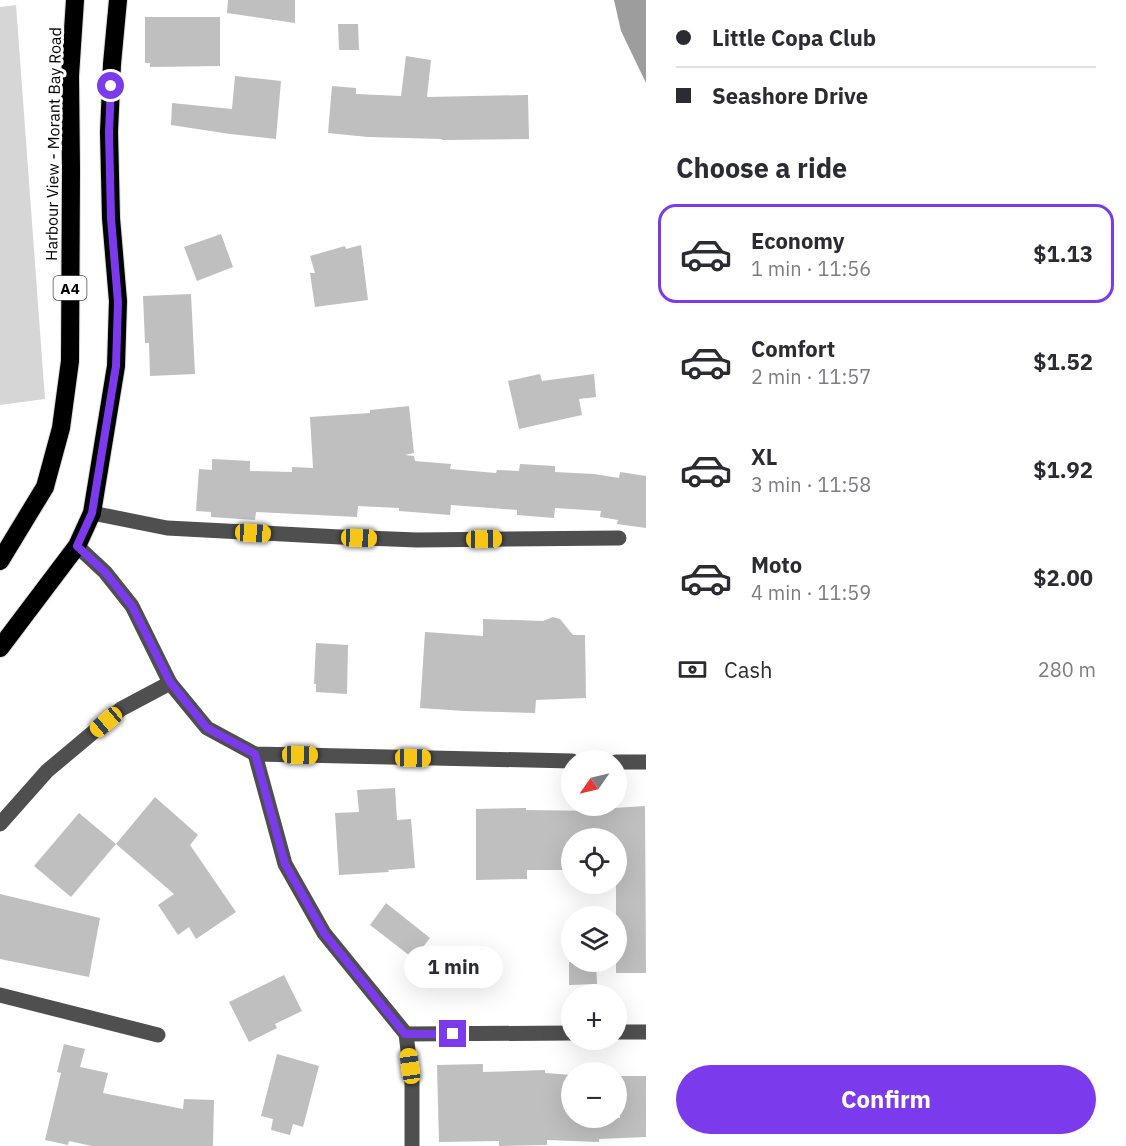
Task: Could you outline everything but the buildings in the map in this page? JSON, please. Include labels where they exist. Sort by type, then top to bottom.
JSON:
[{"type":"highway","name":"Harbour View - Morant Bay Road","points":[[0,561],[45,487],[61,428],[70,361],[72,170],[70,76],[75,0]]},
{"type":"highway","points":[[0,648],[77,546],[92,513],[116,366],[118,302],[111,218],[109,132],[118,0]]},
{"type":"street","points":[[92,513],[167,528],[340,537],[417,540],[619,538]]},
{"type":"street","points":[[77,546],[105,572],[132,606],[170,682],[207,728],[255,754],[561,761]]},
{"type":"street","points":[[0,824],[47,771],[121,709],[170,682]]},
{"type":"street","points":[[255,754],[285,864],[324,933],[405,1034],[412,1083],[412,1146]]},
{"type":"street","points":[[627,762],[646,762]]},
{"type":"street","points":[[0,995],[158,1035]]},
{"type":"street","points":[[627,1032],[646,1032]]},
{"type":"street","points":[[405,1034],[561,1033]]},
{"type":"shaded area","points":[[614,0],[646,0],[646,83],[621,31]]},
{"type":"shaded area","points":[[16,5],[45,399],[0,405],[0,7]]},
{"type":"route","points":[[111,86],[109,132],[111,218],[118,302],[116,366],[92,513],[77,546],[105,572],[132,606],[170,682],[207,728],[255,754],[285,864],[324,933],[405,1034],[453,1034]]}]
